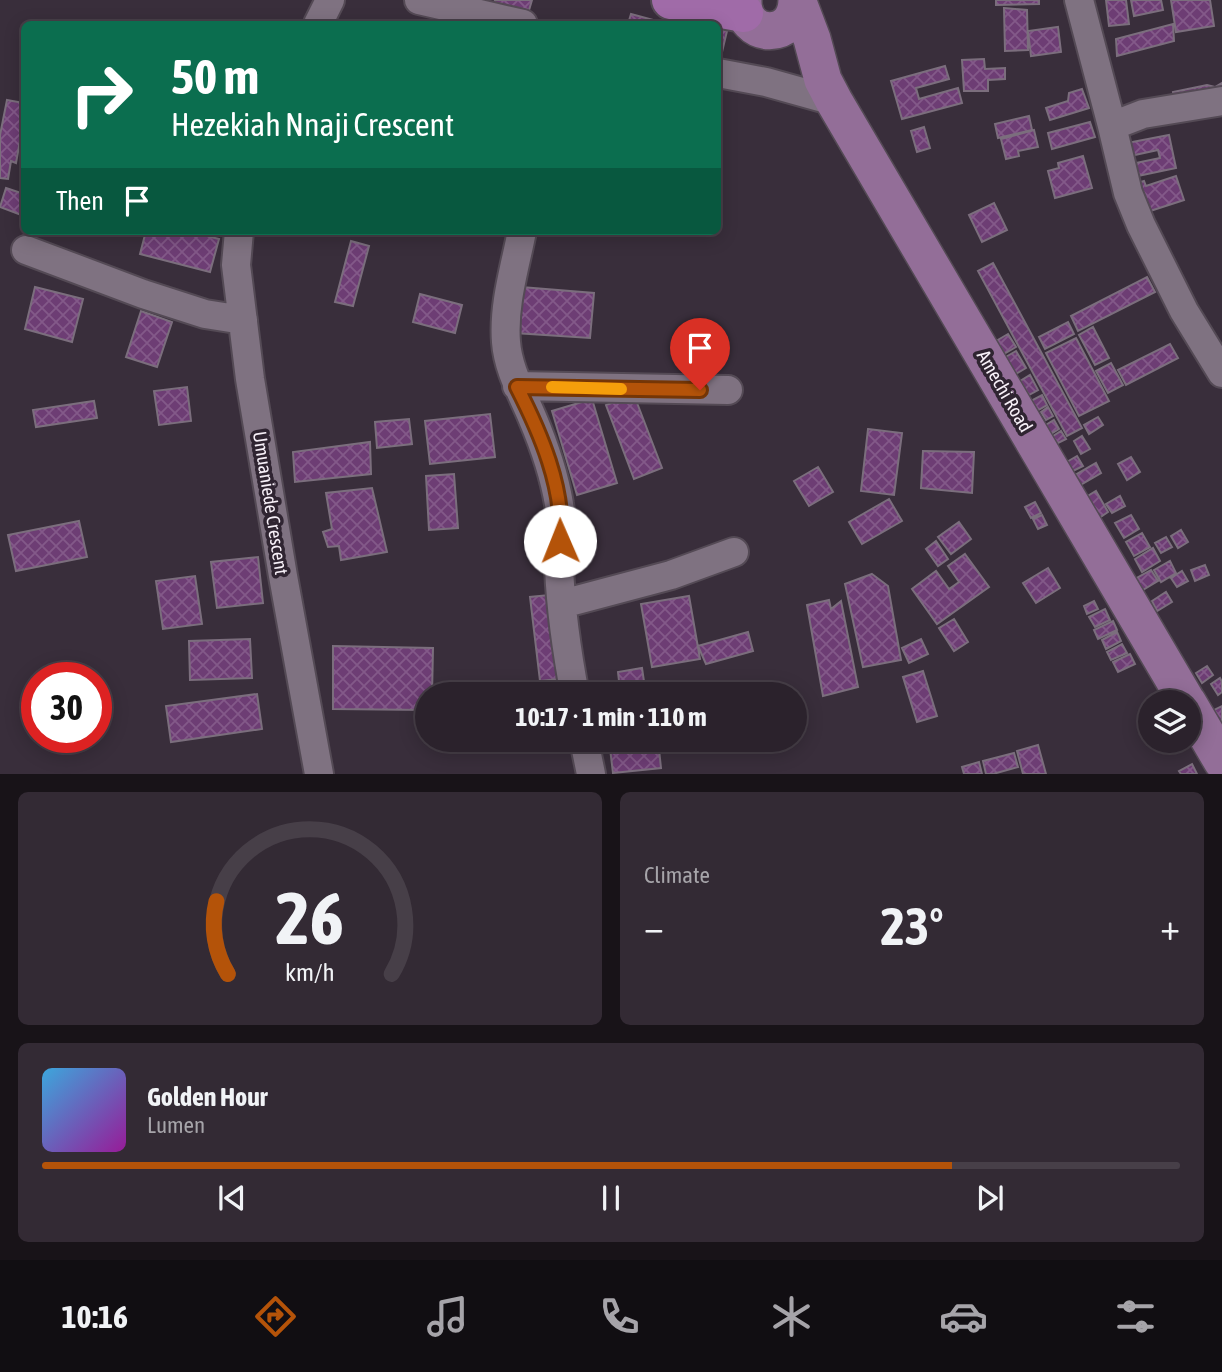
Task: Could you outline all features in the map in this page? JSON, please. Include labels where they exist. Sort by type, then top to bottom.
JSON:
[{"type":"highway","points":[[671,0],[748,14]]},
{"type":"main road","points":[[748,14],[768,31],[778,30],[789,25],[796,15],[798,1]]},
{"type":"main road","points":[[798,1],[829,90]]},
{"type":"main road","points":[[748,14],[829,90]]},
{"type":"main road","name":"Amechi Road","points":[[829,90],[1180,690]]},
{"type":"main road","name":"Amechi Road","points":[[1201,725],[1222,761]]},
{"type":"street","points":[[320,21],[330,0]]},
{"type":"street","points":[[419,0],[510,21]]},
{"type":"street","points":[[1079,0],[1125,185],[1141,225],[1184,311],[1222,373]]},
{"type":"street","points":[[721,74],[829,90]]},
{"type":"street","points":[[1112,126],[1143,114],[1222,101]]},
{"type":"street","name":"Umuaniede Crescent","points":[[239,235],[236,265],[250,379],[319,774]]},
{"type":"street","points":[[521,235],[508,300],[506,344],[517,387],[546,454],[559,503],[561,525],[558,556],[566,646],[573,682]]},
{"type":"street","points":[[26,250],[143,295],[205,314],[243,320]]},
{"type":"street","points":[[517,387],[727,390]]},
{"type":"street","points":[[562,604],[671,575],[734,552]]},
{"type":"street","points":[[586,752],[591,774]]},
{"type":"building","points":[[495,0],[532,0],[527,17],[493,8]]},
{"type":"building","points":[[996,0],[1039,0],[1039,4],[996,5]]},
{"type":"building","points":[[1106,0],[1126,0],[1129,24],[1109,26]]},
{"type":"building","points":[[1131,0],[1161,0],[1163,10],[1134,16]]},
{"type":"building","points":[[1171,0],[1210,0],[1214,26],[1176,32]]},
{"type":"building","points":[[1004,8],[1027,10],[1028,50],[1005,51]]},
{"type":"building","points":[[631,14],[657,21],[629,21]]},
{"type":"building","points":[[1173,24],[1174,41],[1117,56],[1116,39]]},
{"type":"building","points":[[1058,27],[1061,52],[1031,56],[1028,31]]},
{"type":"building","points":[[721,30],[727,31],[721,56]]},
{"type":"building","points":[[984,59],[985,69],[1005,68],[1005,79],[988,80],[988,91],[964,91],[962,60]]},
{"type":"building","points":[[945,66],[949,79],[916,88],[919,99],[958,88],[962,103],[902,119],[891,81]]},
{"type":"building","points":[[1222,83],[1222,97],[1175,104],[1173,92],[1207,85],[1215,87]]},
{"type":"building","points":[[1082,89],[1089,108],[1050,120],[1046,108],[1068,101],[1069,93]]},
{"type":"building","points":[[7,100],[21,102],[21,135],[16,163],[11,161],[8,179],[0,178],[0,135]]},
{"type":"building","points":[[1029,116],[1032,130],[998,138],[995,124]]},
{"type":"building","points":[[1090,122],[1095,137],[1052,149],[1048,133]]},
{"type":"building","points":[[924,127],[930,148],[917,152],[911,131]]},
{"type":"building","points":[[1034,130],[1038,147],[1018,151],[1019,156],[1006,159],[1001,139]]},
{"type":"building","points":[[1169,135],[1176,168],[1133,177],[1131,164],[1160,158],[1158,150],[1130,156],[1127,143]]},
{"type":"building","points":[[1083,156],[1092,188],[1055,198],[1048,171],[1059,168],[1058,163]]},
{"type":"building","points":[[1176,176],[1184,200],[1141,214],[1131,185],[1144,181],[1146,186]]},
{"type":"building","points":[[6,188],[21,193],[21,215],[0,207]]},
{"type":"building","points":[[994,203],[1007,230],[982,242],[969,215]]},
{"type":"building","points":[[145,235],[203,235],[219,239],[210,272],[140,254]]},
{"type":"building","points":[[351,241],[369,246],[353,306],[335,302]]},
{"type":"building","points":[[993,263],[1082,428],[1067,436],[978,271]]},
{"type":"building","points":[[1147,277],[1155,292],[1078,331],[1071,316]]},
{"type":"building","points":[[35,287],[83,299],[72,342],[25,329]]},
{"type":"building","points":[[521,287],[594,293],[590,338],[515,333]]},
{"type":"building","points":[[420,294],[462,305],[455,333],[413,322]]},
{"type":"building","points":[[141,311],[172,322],[157,367],[126,357]]},
{"type":"building","points":[[1068,322],[1074,334],[1045,349],[1039,337]]},
{"type":"building","points":[[1093,327],[1109,358],[1095,365],[1079,335]]},
{"type":"building","points":[[1008,334],[1016,347],[1004,354],[996,341]]},
{"type":"building","points":[[1076,338],[1109,401],[1079,416],[1046,353]]},
{"type":"building","points":[[1170,344],[1178,358],[1126,385],[1118,370]]},
{"type":"building","points":[[1016,351],[1026,368],[1014,375],[1004,358]]},
{"type":"building","points":[[1111,363],[1123,385],[1108,393],[1096,371]]},
{"type":"building","points":[[1030,375],[1038,390],[1029,395],[1020,381]]},
{"type":"building","points":[[187,387],[191,421],[159,425],[154,391]]},
{"type":"building","points":[[634,395],[662,468],[634,479],[606,405]]},
{"type":"building","points":[[1042,395],[1047,405],[1035,412],[1029,402]]},
{"type":"building","points":[[592,399],[617,483],[577,495],[552,411]]},
{"type":"building","points":[[94,401],[97,418],[36,427],[33,410]]},
{"type":"building","points":[[1048,407],[1053,416],[1046,420],[1041,412]]},
{"type":"building","points":[[490,414],[495,457],[430,464],[425,421]]},
{"type":"building","points":[[1098,417],[1103,425],[1089,434],[1084,425]]},
{"type":"building","points":[[409,419],[412,444],[377,448],[375,422]]},
{"type":"building","points":[[1054,420],[1059,429],[1049,435],[1044,426]]},
{"type":"building","points":[[868,429],[902,433],[894,495],[861,491]]},
{"type":"building","points":[[1061,431],[1066,439],[1054,445],[1050,438]]},
{"type":"building","points":[[1082,436],[1090,449],[1081,454],[1074,441]]},
{"type":"building","points":[[370,442],[371,474],[295,482],[293,452]]},
{"type":"building","points":[[923,451],[974,452],[972,493],[921,488]]},
{"type":"building","points":[[1077,456],[1083,466],[1071,472],[1065,463]]},
{"type":"building","points":[[1131,457],[1140,472],[1127,480],[1118,464]]},
{"type":"building","points":[[1096,463],[1101,473],[1075,488],[1070,478]]},
{"type":"building","points":[[818,467],[833,492],[809,506],[794,481]]},
{"type":"building","points":[[454,474],[458,528],[429,530],[426,476]]},
{"type":"building","points":[[372,488],[387,552],[341,560],[339,546],[328,547],[323,532],[332,529],[326,493]]},
{"type":"building","points":[[1096,491],[1108,512],[1099,518],[1086,497]]},
{"type":"building","points":[[1120,496],[1125,506],[1112,513],[1106,504]]},
{"type":"building","points":[[889,499],[902,521],[862,544],[849,522]]},
{"type":"building","points":[[1035,502],[1041,513],[1031,518],[1025,507]]},
{"type":"building","points":[[1042,515],[1047,525],[1038,529],[1033,519]]},
{"type":"building","points":[[1131,515],[1139,529],[1124,538],[1115,523]]},
{"type":"building","points":[[79,521],[87,557],[16,571],[8,535]]},
{"type":"building","points":[[959,522],[971,539],[951,554],[938,537]]},
{"type":"building","points":[[1181,530],[1188,542],[1178,548],[1171,536]]},
{"type":"building","points":[[1142,533],[1150,547],[1134,556],[1126,542]]},
{"type":"building","points":[[1166,537],[1172,547],[1161,553],[1155,543]]},
{"type":"building","points":[[936,541],[948,559],[938,566],[926,549]]},
{"type":"building","points":[[1153,548],[1160,561],[1142,572],[1135,559]]},
{"type":"building","points":[[965,554],[989,587],[937,624],[912,589],[936,571],[949,589],[959,582],[948,566]]},
{"type":"building","points":[[258,557],[263,603],[217,608],[211,562]]},
{"type":"building","points":[[1170,561],[1176,573],[1161,582],[1154,570]]},
{"type":"building","points":[[1205,565],[1209,575],[1195,581],[1191,570]]},
{"type":"building","points":[[1048,568],[1060,588],[1036,603],[1023,583]]},
{"type":"building","points":[[1151,570],[1158,581],[1141,591],[1135,579]]},
{"type":"building","points":[[1182,571],[1188,581],[1177,587],[1171,578]]},
{"type":"building","points":[[872,574],[888,586],[901,660],[863,667],[845,584]]},
{"type":"building","points":[[195,576],[202,624],[163,629],[156,581]]},
{"type":"building","points":[[1166,592],[1172,602],[1157,611],[1152,601]]},
{"type":"building","points":[[549,595],[558,679],[540,681],[530,597]]},
{"type":"building","points":[[689,596],[700,659],[652,667],[641,604]]},
{"type":"building","points":[[829,600],[831,609],[841,601],[858,687],[823,696],[807,605]]},
{"type":"building","points":[[1094,601],[1098,609],[1087,614],[1084,606]]},
{"type":"building","points":[[1105,609],[1110,620],[1095,627],[1089,617]]},
{"type":"building","points":[[954,619],[968,642],[954,651],[939,628]]},
{"type":"building","points":[[1113,621],[1117,630],[1098,639],[1094,630]]},
{"type":"building","points":[[748,632],[753,651],[706,664],[698,646]]},
{"type":"building","points":[[1117,632],[1121,641],[1106,649],[1102,640]]},
{"type":"building","points":[[250,639],[252,678],[190,680],[189,641]]},
{"type":"building","points":[[921,639],[928,654],[909,663],[902,648]]},
{"type":"building","points":[[1122,644],[1127,653],[1111,660],[1107,652]]},
{"type":"building","points":[[333,646],[433,648],[432,682],[415,682],[415,710],[333,709]]},
{"type":"building","points":[[1130,654],[1135,664],[1118,672],[1113,662]]},
{"type":"building","points":[[1207,666],[1213,675],[1202,683],[1196,673]]},
{"type":"building","points":[[642,668],[644,682],[610,682],[619,681],[618,672]]},
{"type":"building","points":[[923,671],[937,716],[917,722],[903,677]]},
{"type":"building","points":[[1220,678],[1222,692],[1218,695],[1211,684]]},
{"type":"building","points":[[257,694],[262,729],[171,742],[166,706]]},
{"type":"building","points":[[1222,706],[1222,726],[1210,712]]},
{"type":"building","points":[[1038,745],[1046,774],[1023,774],[1017,751]]},
{"type":"building","points":[[610,752],[659,752],[661,768],[613,773]]},
{"type":"building","points":[[1014,753],[1018,767],[986,774],[983,761]]},
{"type":"building","points":[[979,762],[982,774],[964,774],[962,767]]},
{"type":"building","points":[[1192,764],[1197,774],[1181,774],[1179,771]]},
{"type":"slow traffic","points":[[552,387],[621,389]]},
{"type":"route","points":[[560,541],[559,503],[546,454],[517,387],[700,390]]}]
